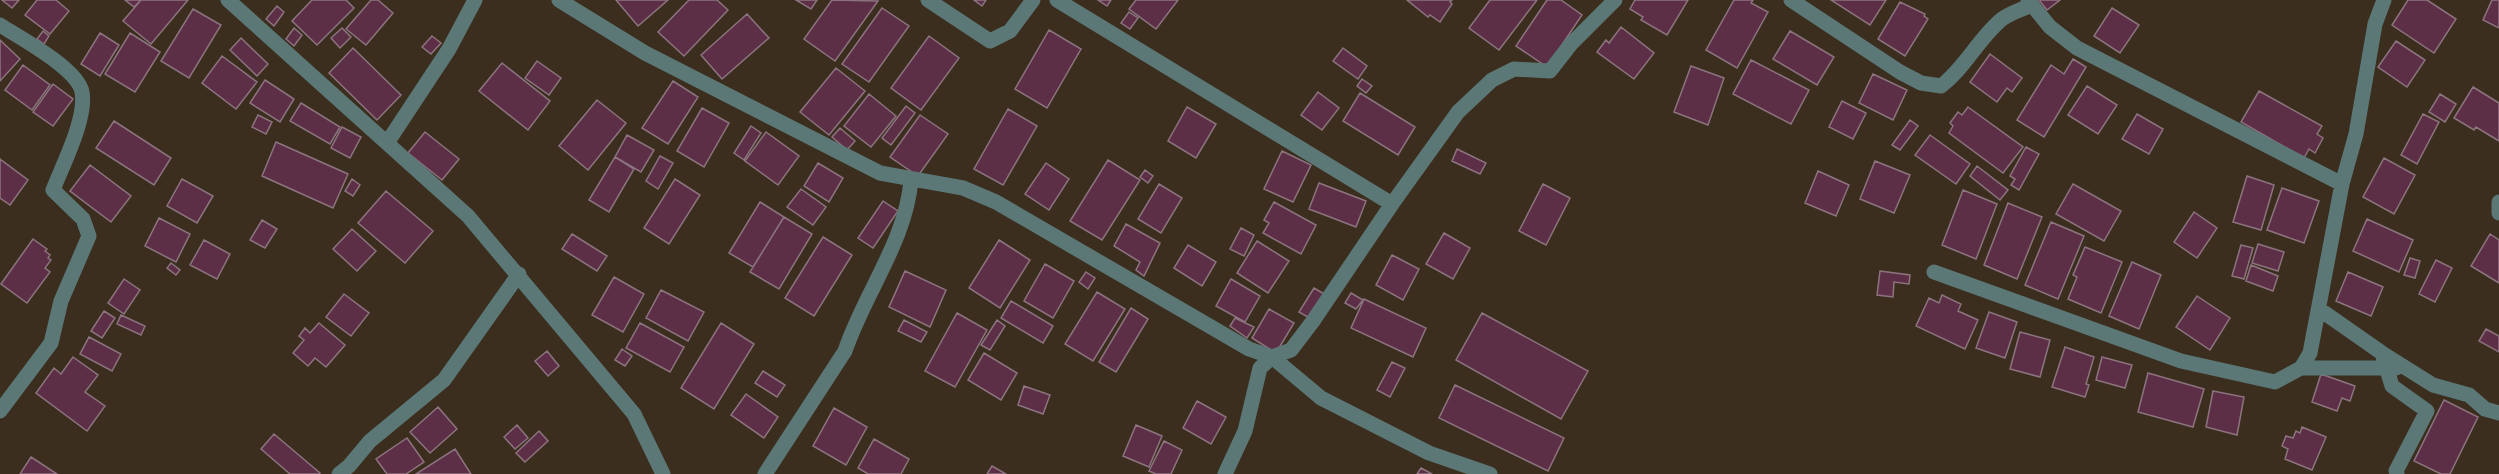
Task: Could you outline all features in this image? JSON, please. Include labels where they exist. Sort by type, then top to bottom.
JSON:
[{"type":"street","points":[[228,0],[468,216],[519,274],[634,414],[663,474]]},
{"type":"street","points":[[387,143],[449,49],[475,0]]},
{"type":"street","points":[[560,0],[645,53],[880,173],[963,188],[996,202],[1249,349],[1272,357],[1321,398],[1429,453],[1490,474]]},
{"type":"street","points":[[928,0],[990,40],[1010,31],[1034,0]]},
{"type":"street","points":[[1057,0],[1392,204]]},
{"type":"street","points":[[1225,474],[1245,431],[1260,369],[1272,357],[1291,350],[1299,340],[1458,112],[1492,80],[1514,69],[1550,71],[1571,44],[1615,0]]},
{"type":"street","points":[[1791,0],[1900,72],[1921,83],[1941,86],[1956,75],[2003,18],[2030,2],[2049,27],[2077,48],[2342,184]]},
{"type":"street","points":[[2301,368],[2310,353],[2342,184],[2356,134],[2375,24],[2384,0]]},
{"type":"street","points":[[0,25],[71,74],[82,90],[82,112],[53,190],[83,219],[89,236],[61,302],[51,343],[0,411]]},
{"type":"street","points":[[765,474],[845,351],[909,206],[912,180]]},
{"type":"street","points":[[2499,202],[2499,213]]},
{"type":"street","points":[[1934,272],[2181,361],[2275,382],[2301,368],[2387,369],[2405,367]]},
{"type":"street","points":[[339,474],[370,441],[444,380],[519,274]]},
{"type":"street","points":[[2319,309],[2433,385],[2469,395],[2485,409],[2499,413]]},
{"type":"street","points":[[2382,353],[2392,386],[2427,411],[2396,471],[2397,474]]},
{"type":"building","points":[[2,0],[19,0],[12,8]]},
{"type":"building","points":[[37,0],[56,0],[69,11],[50,34],[25,15]]},
{"type":"building","points":[[125,0],[141,0],[134,7]]},
{"type":"building","points":[[141,0],[188,0],[151,44],[123,21]]},
{"type":"building","points":[[312,0],[346,0],[354,8],[317,45],[292,21]]},
{"type":"building","points":[[371,0],[378,0],[393,13],[366,45],[346,29]]},
{"type":"building","points":[[616,0],[668,0],[638,26]]},
{"type":"building","points":[[689,0],[717,0],[728,10],[684,56],[658,32]]},
{"type":"building","points":[[796,0],[817,0],[811,9]]},
{"type":"building","points":[[832,0],[878,1],[835,61],[804,39]]},
{"type":"building","points":[[974,0],[986,0],[982,6]]},
{"type":"building","points":[[1098,0],[1111,0],[1107,6]]},
{"type":"building","points":[[1136,0],[1178,0],[1156,29],[1129,9]]},
{"type":"building","points":[[1407,0],[1452,0],[1450,2],[1452,4],[1440,22],[1430,15],[1428,17]]},
{"type":"building","points":[[1490,0],[1537,0],[1499,50],[1469,28]]},
{"type":"building","points":[[1547,0],[1561,0],[1582,15],[1547,67],[1516,46]]},
{"type":"building","points":[[1635,0],[1688,0],[1667,35],[1641,20],[1643,17],[1630,9]]},
{"type":"building","points":[[1734,0],[1753,0],[1751,3],[1768,12],[1737,68],[1706,50]]},
{"type":"building","points":[[1831,0],[1886,0],[1870,25]]},
{"type":"building","points":[[2039,0],[2060,0],[2047,10]]},
{"type":"building","points":[[2408,0],[2427,0],[2456,19],[2434,53],[2392,25]]},
{"type":"building","points":[[2492,0],[2499,0],[2499,28],[2483,20]]},
{"type":"building","points":[[1900,2],[1925,14],[1924,16],[1928,19],[1905,56],[1878,39]]},
{"type":"building","points":[[277,6],[284,12],[274,26],[266,19]]},
{"type":"building","points":[[882,8],[909,26],[869,82],[842,64]]},
{"type":"building","points":[[2112,8],[2139,25],[2120,53],[2094,36]]},
{"type":"building","points":[[193,9],[221,25],[189,78],[161,61]]},
{"type":"building","points":[[1129,12],[1138,18],[1130,29],[1121,23]]},
{"type":"building","points":[[747,14],[769,38],[722,79],[701,55]]},
{"type":"building","points":[[1621,27],[1654,53],[1634,79],[1597,52],[1606,40],[1609,43]]},
{"type":"building","points":[[294,28],[302,35],[294,46],[286,39]]},
{"type":"building","points":[[342,28],[351,37],[340,48],[331,38]]},
{"type":"building","points":[[1049,30],[1081,49],[1047,108],[1015,89]]},
{"type":"building","points":[[43,31],[49,36],[44,44],[37,39]]},
{"type":"building","points":[[1790,31],[1834,57],[1817,85],[1773,59]]},
{"type":"building","points":[[100,33],[119,45],[100,76],[81,64]]},
{"type":"building","points":[[130,33],[160,52],[135,92],[105,74]]},
{"type":"building","points":[[432,36],[441,43],[431,54],[422,47]]},
{"type":"building","points":[[929,36],[959,58],[921,110],[891,88]]},
{"type":"building","points":[[241,38],[268,64],[257,76],[230,50]]},
{"type":"building","points":[[0,40],[20,59],[0,81]]},
{"type":"building","points":[[2396,41],[2425,60],[2407,87],[2378,67]]},
{"type":"building","points":[[353,48],[401,95],[377,120],[329,73]]},
{"type":"building","points":[[1343,48],[1367,66],[1358,79],[1333,61]]},
{"type":"building","points":[[1990,54],[2022,78],[2012,92],[2007,88],[1997,102],[1970,82]]},
{"type":"building","points":[[222,56],[257,82],[236,109],[202,83]]},
{"type":"building","points":[[2073,59],[2086,67],[2044,137],[2017,120],[2051,65],[2064,74]]},
{"type":"building","points":[[1751,60],[1809,90],[1791,124],[1733,94]]},
{"type":"building","points":[[537,61],[561,78],[549,95],[525,78]]},
{"type":"building","points":[[502,63],[550,101],[528,130],[479,91]]},
{"type":"building","points":[[23,65],[50,85],[32,110],[5,90]]},
{"type":"building","points":[[1691,66],[1724,78],[1708,125],[1674,112]]},
{"type":"building","points":[[836,68],[865,91],[829,135],[800,112]]},
{"type":"building","points":[[1873,74],[1907,90],[1893,120],[1859,103]]},
{"type":"building","points":[[1362,79],[1372,86],[1366,93],[1357,86]]},
{"type":"building","points":[[265,80],[294,99],[280,122],[250,103]]},
{"type":"building","points":[[673,81],[698,97],[668,144],[642,128]]},
{"type":"building","points":[[53,84],[73,99],[53,126],[33,112]]},
{"type":"building","points":[[2087,86],[2117,105],[2098,134],[2068,115]]},
{"type":"building","points":[[2473,87],[2499,103],[2499,141],[2476,127],[2474,130],[2454,118]]},
{"type":"building","points":[[2259,91],[2322,126],[2317,134],[2323,138],[2315,153],[2309,149],[2304,158],[2241,122]]},
{"type":"building","points":[[1318,92],[1339,108],[1322,130],[1301,115]]},
{"type":"building","points":[[1360,93],[1415,127],[1398,155],[1343,121]]},
{"type":"building","points":[[869,94],[896,116],[871,147],[844,126]]},
{"type":"building","points":[[2440,94],[2456,104],[2445,122],[2429,112]]},
{"type":"building","points":[[597,100],[626,123],[588,170],[559,146]]},
{"type":"building","points":[[1842,101],[1866,113],[1853,139],[1829,127]]},
{"type":"building","points":[[301,103],[340,127],[330,144],[290,121]]},
{"type":"building","points":[[906,106],[915,113],[891,145],[882,138]]},
{"type":"building","points":[[1187,107],[1216,124],[1196,158],[1168,141]]},
{"type":"building","points":[[1968,107],[2023,147],[2003,173],[1949,133],[1953,126],[1950,123],[1958,112],[1962,115]]},
{"type":"building","points":[[702,108],[729,123],[704,167],[677,151]]},
{"type":"building","points":[[1008,109],[1037,126],[1003,185],[974,169]]},
{"type":"building","points":[[2137,114],[2163,129],[2149,154],[2122,139]]},
{"type":"building","points":[[2423,114],[2439,122],[2417,164],[2401,155]]},
{"type":"building","points":[[258,115],[272,122],[266,134],[252,127]]},
{"type":"building","points":[[920,115],[948,134],[918,176],[890,157]]},
{"type":"building","points":[[1910,120],[1918,126],[1900,150],[1892,145]]},
{"type":"building","points":[[114,121],[171,158],[154,185],[96,148]]},
{"type":"building","points":[[751,126],[761,133],[744,160],[734,153]]},
{"type":"building","points":[[342,127],[361,137],[350,158],[331,148]]},
{"type":"building","points":[[840,128],[855,141],[847,150],[832,137]]},
{"type":"building","points":[[425,132],[459,159],[442,180],[408,153]]},
{"type":"building","points":[[766,132],[799,156],[778,185],[745,161]]},
{"type":"building","points":[[627,135],[654,150],[641,172],[615,157]]},
{"type":"building","points":[[1930,135],[1970,164],[1956,184],[1915,155]]},
{"type":"building","points":[[276,142],[348,174],[333,208],[262,176]]},
{"type":"building","points":[[2026,147],[2039,154],[2019,190],[2011,185],[2015,179],[2010,176]]},
{"type":"building","points":[[1457,149],[1486,163],[1480,174],[1452,161]]},
{"type":"building","points":[[1282,151],[1311,165],[1293,202],[1264,189]]},
{"type":"building","points":[[660,156],[673,163],[658,189],[646,181]]},
{"type":"building","points":[[615,157],[634,169],[609,212],[589,200]]},
{"type":"building","points":[[2384,158],[2415,175],[2394,214],[2363,197]]},
{"type":"building","points":[[0,159],[28,180],[10,205],[0,198]]},
{"type":"building","points":[[1108,160],[1140,180],[1102,240],[1070,221]]},
{"type":"building","points":[[1875,161],[1910,175],[1894,213],[1860,199]]},
{"type":"building","points":[[818,163],[843,178],[829,202],[804,186]]},
{"type":"building","points":[[1046,163],[1069,179],[1049,210],[1025,194]]},
{"type":"building","points":[[90,165],[131,196],[111,222],[70,191]]},
{"type":"building","points":[[1977,166],[2008,190],[2000,200],[1970,176]]},
{"type":"building","points":[[1145,170],[1153,176],[1148,183],[1140,177]]},
{"type":"building","points":[[1818,171],[1849,185],[1836,216],[1805,203]]},
{"type":"building","points":[[2247,176],[2274,185],[2261,230],[2233,222]]},
{"type":"building","points":[[182,179],[213,196],[197,223],[167,206]]},
{"type":"building","points":[[352,179],[360,185],[353,196],[345,191]]},
{"type":"building","points":[[675,179],[700,195],[669,244],[644,228]]},
{"type":"building","points":[[1319,183],[1366,201],[1356,227],[1309,209]]},
{"type":"building","points":[[1159,184],[1182,198],[1161,233],[1138,219]]},
{"type":"building","points":[[1543,184],[1570,198],[1546,245],[1519,231]]},
{"type":"building","points":[[2073,184],[2121,211],[2104,241],[2056,214]]},
{"type":"building","points":[[2282,188],[2319,201],[2304,243],[2267,230]]},
{"type":"building","points":[[801,189],[826,207],[813,225],[787,207]]},
{"type":"building","points":[[1963,190],[1997,204],[1976,259],[1942,245]]},
{"type":"building","points":[[386,191],[433,231],[405,263],[358,223]]},
{"type":"building","points":[[883,201],[898,211],[873,248],[858,238]]},
{"type":"building","points":[[760,202],[784,217],[753,267],[729,253]]},
{"type":"building","points":[[1274,202],[1316,225],[1301,254],[1263,233],[1269,223],[1264,220]]},
{"type":"building","points":[[2008,203],[2042,217],[2017,279],[1984,265]]},
{"type":"building","points":[[2194,212],[2217,228],[2197,258],[2174,242]]},
{"type":"building","points":[[784,217],[812,234],[779,289],[750,272]]},
{"type":"building","points":[[159,218],[190,234],[176,262],[145,246]]},
{"type":"building","points":[[2367,219],[2413,240],[2399,272],[2353,251]]},
{"type":"building","points":[[262,220],[277,229],[265,248],[250,240]]},
{"type":"building","points":[[2051,222],[2084,236],[2058,299],[2025,285]]},
{"type":"building","points":[[1126,224],[1160,243],[1144,276],[1136,270],[1140,262],[1114,246]]},
{"type":"building","points":[[1241,228],[1254,235],[1244,256],[1230,249]]},
{"type":"building","points":[[352,229],[376,251],[357,271],[333,249]]},
{"type":"building","points":[[1444,233],[1470,248],[1453,279],[1426,264]]},
{"type":"building","points":[[572,234],[607,256],[597,271],[562,249]]},
{"type":"building","points":[[2490,234],[2499,240],[2499,283],[2471,266]]},
{"type":"building","points":[[823,237],[852,255],[814,316],[785,298]]},
{"type":"building","points":[[33,239],[47,249],[45,251],[50,255],[48,258],[51,260],[45,268],[50,272],[27,303],[1,284]]},
{"type":"building","points":[[204,240],[230,254],[217,279],[190,265]]},
{"type":"building","points":[[999,240],[1030,260],[1000,308],[969,288]]},
{"type":"building","points":[[1257,241],[1289,261],[1268,293],[1237,273]]},
{"type":"building","points":[[2258,244],[2284,252],[2278,271],[2252,263]]},
{"type":"building","points":[[1188,245],[1216,262],[1202,286],[1174,268]]},
{"type":"building","points":[[2241,245],[2253,248],[2244,279],[2232,276]]},
{"type":"building","points":[[2085,247],[2122,262],[2101,313],[2068,299],[2077,277],[2073,275]]},
{"type":"building","points":[[1392,255],[1419,269],[1403,300],[1376,285]]},
{"type":"building","points":[[2410,258],[2420,261],[2415,278],[2404,275]]},
{"type":"building","points":[[2436,260],[2452,268],[2435,302],[2419,294]]},
{"type":"building","points":[[2132,262],[2161,275],[2139,329],[2109,316]]},
{"type":"building","points":[[171,263],[180,270],[176,275],[167,268]]},
{"type":"building","points":[[1045,264],[1074,281],[1053,318],[1024,301]]},
{"type":"building","points":[[2251,265],[2278,276],[2273,291],[2246,281]]},
{"type":"building","points":[[905,271],[946,290],[930,327],[889,307]]},
{"type":"building","points":[[1880,271],[1910,275],[1909,284],[1894,282],[1893,297],[1877,295]]},
{"type":"building","points":[[1086,272],[1095,278],[1088,289],[1079,282]]},
{"type":"building","points":[[2348,272],[2383,287],[2371,316],[2336,301]]},
{"type":"building","points":[[614,277],[644,294],[623,332],[592,315]]},
{"type":"building","points":[[124,279],[140,290],[124,314],[108,303]]},
{"type":"building","points":[[1231,279],[1260,296],[1245,322],[1216,306]]},
{"type":"building","points":[[1314,288],[1326,295],[1311,319],[1299,312]]},
{"type":"building","points":[[661,290],[704,312],[688,341],[646,318]]},
{"type":"building","points":[[1097,292],[1125,309],[1093,361],[1065,344]]},
{"type":"building","points":[[1351,293],[1363,300],[1356,309],[1345,303]]},
{"type":"building","points":[[344,294],[369,313],[351,336],[326,317]]},
{"type":"building","points":[[1942,295],[1961,304],[1958,311],[1978,320],[1965,349],[1916,326],[1929,298],[1939,303]]},
{"type":"building","points":[[2197,296],[2230,318],[2210,350],[2176,327]]},
{"type":"building","points":[[1364,299],[1426,328],[1413,357],[1351,328]]},
{"type":"building","points":[[1011,301],[1053,326],[1043,343],[1001,318]]},
{"type":"building","points":[[1131,308],[1148,319],[1116,372],[1099,362]]},
{"type":"building","points":[[1269,309],[1294,323],[1276,353],[1252,338]]},
{"type":"building","points":[[104,311],[115,318],[102,338],[91,331]]},
{"type":"building","points":[[1989,312],[2017,322],[2005,358],[1976,348]]},
{"type":"building","points":[[957,313],[987,330],[955,387],[925,371]]},
{"type":"building","points":[[1482,313],[1588,371],[1561,419],[1456,360]]},
{"type":"building","points":[[121,315],[145,326],[141,335],[117,324]]},
{"type":"building","points":[[1235,318],[1254,327],[1247,338],[1230,326]]},
{"type":"building","points":[[904,320],[927,332],[921,342],[898,331]]},
{"type":"building","points":[[997,320],[1005,326],[990,350],[981,345]]},
{"type":"building","points":[[319,323],[345,345],[326,367],[315,358],[308,366],[293,353],[304,340],[299,336],[305,328],[310,333]]},
{"type":"building","points":[[640,323],[684,347],[670,372],[626,348]]},
{"type":"building","points":[[721,323],[754,344],[714,409],[681,388]]},
{"type":"building","points":[[2486,329],[2499,336],[2499,352],[2479,341]]},
{"type":"building","points":[[2020,332],[2050,340],[2040,377],[2010,369]]},
{"type":"building","points":[[89,337],[121,354],[112,371],[80,354]]},
{"type":"building","points":[[2065,347],[2094,357],[2086,384],[2089,385],[2085,397],[2052,387]]},
{"type":"building","points":[[622,349],[632,356],[625,366],[615,360]]},
{"type":"building","points":[[547,351],[559,366],[548,376],[535,361]]},
{"type":"building","points":[[984,353],[1017,373],[1001,400],[968,380]]},
{"type":"building","points":[[73,357],[98,375],[85,392],[105,406],[87,431],[36,393],[54,368],[61,374]]},
{"type":"building","points":[[2102,357],[2132,365],[2125,388],[2096,380]]},
{"type":"building","points":[[1392,362],[1405,368],[1390,397],[1377,390]]},
{"type":"building","points":[[763,371],[785,385],[777,397],[755,383]]},
{"type":"building","points":[[2148,373],[2204,389],[2193,427],[2138,412]]},
{"type":"building","points":[[2321,374],[2355,386],[2350,401],[2342,398],[2337,411],[2312,402]]},
{"type":"building","points":[[1455,385],[1564,438],[1548,471],[1439,418]]},
{"type":"building","points":[[1024,386],[1050,395],[1043,414],[1018,405]]},
{"type":"building","points":[[2213,391],[2244,397],[2237,435],[2206,427]]},
{"type":"building","points":[[746,394],[778,417],[764,438],[731,415]]},
{"type":"building","points":[[2444,400],[2478,417],[2450,474],[2441,474],[2414,461]]},
{"type":"building","points":[[1197,401],[1226,417],[1211,444],[1183,428]]},
{"type":"building","points":[[438,407],[457,429],[430,453],[410,432]]},
{"type":"building","points":[[834,408],[867,427],[846,465],[813,446]]},
{"type":"building","points":[[517,425],[528,438],[515,449],[504,437]]},
{"type":"building","points":[[1136,425],[1162,436],[1149,467],[1123,456]]},
{"type":"building","points":[[2302,427],[2326,437],[2312,470],[2285,459],[2288,449],[2282,446],[2286,436],[2293,438],[2296,431],[2300,433]]},
{"type":"building","points":[[539,431],[548,441],[525,462],[516,453]]},
{"type":"building","points":[[274,434],[320,473],[290,474],[261,449]]},
{"type":"building","points":[[407,438],[424,462],[406,474],[387,474],[376,459]]},
{"type":"building","points":[[874,439],[909,459],[901,474],[868,474],[858,468]]},
{"type":"building","points":[[1164,441],[1182,450],[1171,474],[1156,474],[1149,471]]},
{"type":"building","points":[[455,449],[471,474],[416,474]]},
{"type":"building","points":[[31,457],[57,474],[20,474]]},
{"type":"building","points":[[992,466],[1006,474],[987,474]]},
{"type":"building","points":[[1421,468],[1432,474],[1417,474]]}]
